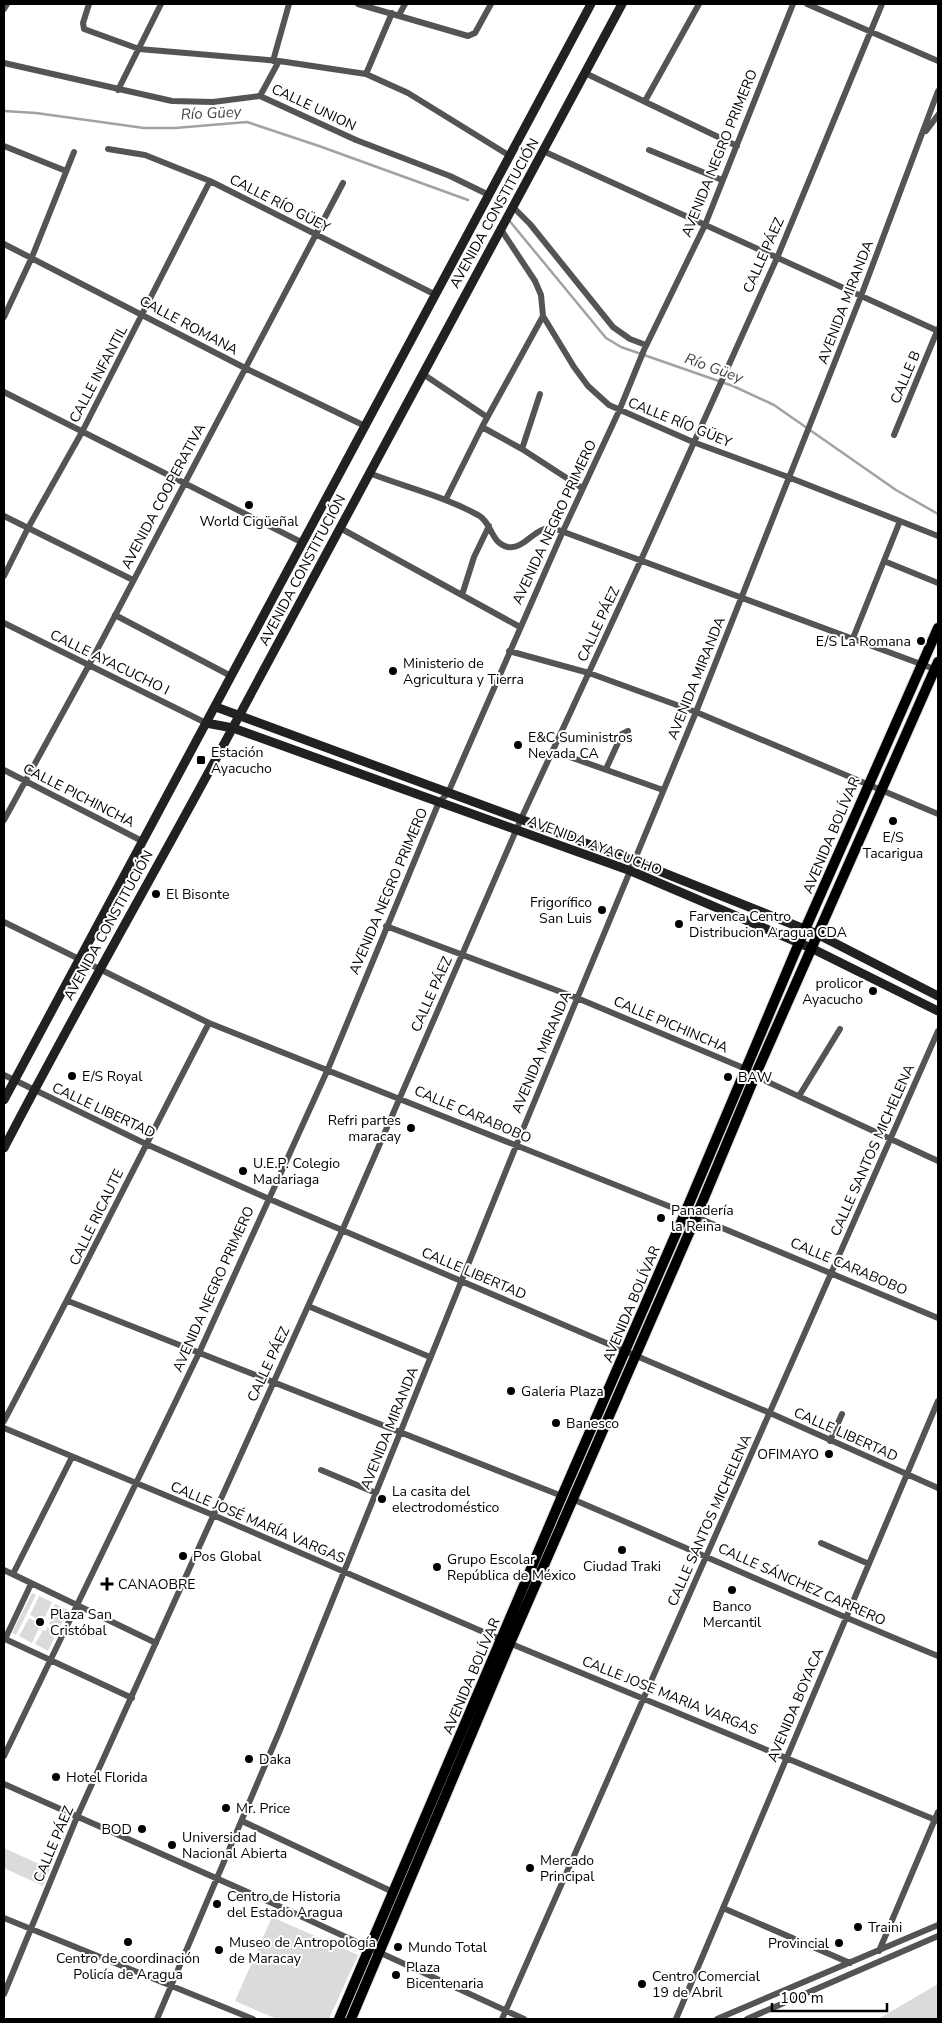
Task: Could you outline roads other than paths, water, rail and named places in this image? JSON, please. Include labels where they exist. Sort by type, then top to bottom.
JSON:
[{"type":"main road","name":"AVENIDA BOLÍVAR","points":[[630,1354],[685,1214],[799,943],[938,628]]},
{"type":"main road","name":"AVENIDA BOLÍVAR","points":[[339,2019],[630,1354],[696,1217],[817,934],[937,667]]},
{"type":"main road","name":"AVENIDA BOLÍVAR","points":[[351,2019],[380,1953],[506,1641]]},
{"type":"street","points":[[4,9],[7,4]]},
{"type":"street","name":"CALLE UNION","points":[[89,4],[83,23],[84,29],[139,49],[276,61],[366,74],[408,93],[510,156]]},
{"type":"street","points":[[118,90],[161,4]]},
{"type":"street","points":[[260,96],[276,61],[289,4]]},
{"type":"street","points":[[358,4],[468,36],[475,33],[492,4]]},
{"type":"street","points":[[366,74],[395,14],[405,4]]},
{"type":"street","name":"AVENIDA CONSTITUCIÓN","points":[[4,1100],[78,958],[216,706],[591,4]]},
{"type":"street","name":"AVENIDA CONSTITUCIÓN","points":[[4,1148],[99,968],[233,728],[622,4]]},
{"type":"street","points":[[645,101],[699,4]]},
{"type":"street","name":"AVENIDA NEGRO PRIMERO","points":[[4,1756],[199,1353],[267,1198],[328,1068],[439,802],[448,793],[509,651],[582,488],[619,411],[645,348],[705,224],[793,4]]},
{"type":"street","points":[[807,4],[938,61]]},
{"type":"street","name":"CALLE PÁEZ","points":[[4,1994],[77,1817],[342,1230],[516,829],[641,560],[777,258],[882,4]]},
{"type":"street","name":"CALLE UNION","points":[[4,63],[172,101],[213,102],[260,96],[356,140],[450,176],[488,195]]},
{"type":"street","points":[[584,73],[737,146]]},
{"type":"street","name":"AVENIDA MIRANDA","points":[[157,2019],[242,1821],[516,1146],[696,712],[861,296],[938,91]]},
{"type":"street","points":[[921,138],[938,115]]},
{"type":"street","points":[[4,146],[66,171]]},
{"type":"street","name":"CALLE RÍO GÜEY","points":[[108,148],[145,155],[210,181],[436,295]]},
{"type":"street","points":[[649,150],[722,180]]},
{"type":"street","points":[[544,151],[938,330]]},
{"type":"street","points":[[4,317],[32,257],[74,152]]},
{"type":"street","name":"CALLE INFANTIL","points":[[4,576],[28,528],[82,432],[210,181]]},
{"type":"street","name":"AVENIDA COOPERATIVA","points":[[4,820],[89,665],[132,580],[343,183]]},
{"type":"street","points":[[512,206],[530,224],[613,327],[645,348]]},
{"type":"street","name":"CALLE RÍO GÜEY","points":[[500,228],[535,281],[540,295],[543,316],[574,367],[588,386],[609,405],[693,442],[938,536]]},
{"type":"street","name":"CALLE ROMANA","points":[[4,244],[245,368],[364,426]]},
{"type":"street","points":[[446,499],[487,417],[543,316]]},
{"type":"street","name":"CALLE B","points":[[894,435],[938,330]]},
{"type":"street","points":[[423,374],[487,417]]},
{"type":"street","points":[[4,392],[303,543]]},
{"type":"street","points":[[522,449],[540,394]]},
{"type":"street","points":[[482,427],[522,449],[582,488]]},
{"type":"street","points":[[369,473],[418,492],[446,499],[480,516],[489,526],[494,539],[506,546],[516,547],[542,529],[553,528],[741,598],[937,667]]},
{"type":"street","points":[[4,516],[132,580]]},
{"type":"street","points":[[853,638],[900,521]]},
{"type":"street","points":[[462,595],[474,556],[489,526]]},
{"type":"street","points":[[340,528],[520,627]]},
{"type":"street","points":[[884,561],[938,583]]},
{"type":"street","points":[[115,615],[231,676]]},
{"type":"street","name":"CALLE AYACUCHO I","points":[[4,623],[206,723]]},
{"type":"street","points":[[509,651],[589,673],[696,712],[938,814]]},
{"type":"street","name":"AVENIDA AYACUCHO","points":[[216,706],[634,860],[806,929],[938,996]]},
{"type":"street","name":"AVENIDA AYACUCHO","points":[[206,723],[233,728],[630,871],[811,948],[938,1011]]},
{"type":"street","points":[[606,769],[622,734],[628,731]]},
{"type":"street","points":[[553,751],[664,790]]},
{"type":"street","name":"CALLE PICHINCHA","points":[[4,770],[142,842]]},
{"type":"street","name":"CALLE CARABOBO","points":[[4,922],[210,1023],[328,1068],[516,1146],[832,1272],[938,1318]]},
{"type":"street","name":"CALLE PICHINCHA","points":[[386,926],[577,998],[746,1069],[755,1076],[938,1161]]},
{"type":"street","name":"CALLE RICAUTE","points":[[4,1421],[68,1301],[146,1144],[210,1023]]},
{"type":"street","points":[[799,1096],[840,1029]]},
{"type":"street","name":"CALLE SANTOS MICHELENA","points":[[502,2019],[938,1031]]},
{"type":"street","name":"CALLE LIBERTAD","points":[[4,1075],[146,1144],[267,1198],[770,1413],[938,1488]]},
{"type":"street","name":"CALLE SÁNCHEZ CARRERO","points":[[68,1301],[567,1498],[707,1556],[846,1619],[938,1656]]},
{"type":"street","points":[[308,1306],[430,1357]]},
{"type":"street","name":"AVENIDA BOYACA","points":[[676,2019],[938,1401]]},
{"type":"street","points":[[830,1440],[842,1414]]},
{"type":"street","name":"CALLE JOSÉ MARÍA VARGAS","points":[[4,1428],[506,1641]]},
{"type":"street","points":[[13,1574],[72,1458]]},
{"type":"street","points":[[321,1470],[376,1493]]},
{"type":"street","points":[[821,1543],[869,1564]]},
{"type":"street","points":[[4,1570],[156,1643]]},
{"type":"street","points":[[31,1584],[5,1639],[132,1698]]},
{"type":"street","name":"CALLE JOSE MARIA VARGAS","points":[[506,1641],[936,1820]]},
{"type":"street","points":[[4,1784],[524,2019]]},
{"type":"street","points":[[879,1951],[938,1812]]},
{"type":"street","points":[[242,1821],[394,1892]]},
{"type":"street","points":[[723,1908],[850,1963]]},
{"type":"street","points":[[4,1918],[253,2019]]},
{"type":"street","points":[[717,2019],[879,1951],[938,1924]]},
{"type":"street","points":[[747,2019],[938,1936]]},
{"type":"waterway","name":"Río Güey","points":[[4,111],[36,113],[144,128],[175,128],[247,122],[468,200]]},
{"type":"waterway","name":"Río Güey","points":[[508,219],[606,338],[621,347],[733,386],[774,405],[896,490],[938,514]]},
{"type":"place","name":"World Cigüeñal","points":[[249,505]]},
{"type":"place","name":"E/S La Romana","points":[[921,641]]},
{"type":"place","name":"Ministerio de Agricultura y Tierra","points":[[393,671]]},
{"type":"place","name":"E&C Suministros Nevada CA","points":[[518,745]]},
{"type":"place","name":"Estación Ayacucho","points":[[201,760]]},
{"type":"place","name":"E/S Tacarigua","points":[[893,821]]},
{"type":"place","name":"El Bisonte","points":[[156,894]]},
{"type":"place","name":"Frigorífico San Luis","points":[[602,910]]},
{"type":"place","name":"Farvenca Centro Distribucion Aragua CDA","points":[[679,924]]},
{"type":"place","name":"prolicor Ayacucho","points":[[873,991]]},
{"type":"place","name":"E/S Royal","points":[[72,1076]]},
{"type":"place","name":"BAW","points":[[728,1077]]},
{"type":"place","name":"Refri partes maracay","points":[[411,1128]]},
{"type":"place","name":"U.E.P. Colegio Madariaga","points":[[243,1171]]},
{"type":"place","name":"Panadería la Reina","points":[[661,1218]]},
{"type":"place","name":"Galeria Plaza","points":[[511,1391]]},
{"type":"place","name":"Banesco","points":[[556,1423]]},
{"type":"place","name":"OFIMAYO","points":[[829,1454]]},
{"type":"place","name":"La casita del electrodoméstico","points":[[382,1499]]},
{"type":"place","name":"Ciudad Traki","points":[[622,1550]]},
{"type":"place","name":"Pos Global","points":[[183,1556]]},
{"type":"place","name":"Grupo Escolar República de México","points":[[437,1567]]},
{"type":"place","name":"CANAOBRE","points":[[107,1584]]},
{"type":"place","name":"Banco Mercantil","points":[[732,1590]]},
{"type":"place","name":"Plaza San Cristóbal","points":[[40,1622]]},
{"type":"place","name":"Daka","points":[[249,1759]]},
{"type":"place","name":"Hotel Florida","points":[[56,1777]]},
{"type":"place","name":"Mr. Price","points":[[226,1808]]},
{"type":"place","name":"BOD","points":[[142,1829]]},
{"type":"place","name":"Universidad Nacional Abierta","points":[[172,1845]]},
{"type":"place","name":"Mercado Principal","points":[[530,1868]]},
{"type":"place","name":"Centro de Historia del Estado Aragua","points":[[217,1904]]},
{"type":"place","name":"Traini","points":[[858,1927]]},
{"type":"place","name":"Centro de coordinación Policía de Aragua","points":[[128,1942]]},
{"type":"place","name":"Provincial","points":[[839,1943]]},
{"type":"place","name":"Mundo Total","points":[[398,1947]]},
{"type":"place","name":"Museo de Antropología de Maracay","points":[[219,1950]]},
{"type":"place","name":"Plaza Bicentenaria","points":[[396,1975]]},
{"type":"place","name":"Centro Comercial 19 de Abril","points":[[642,1984]]}]
